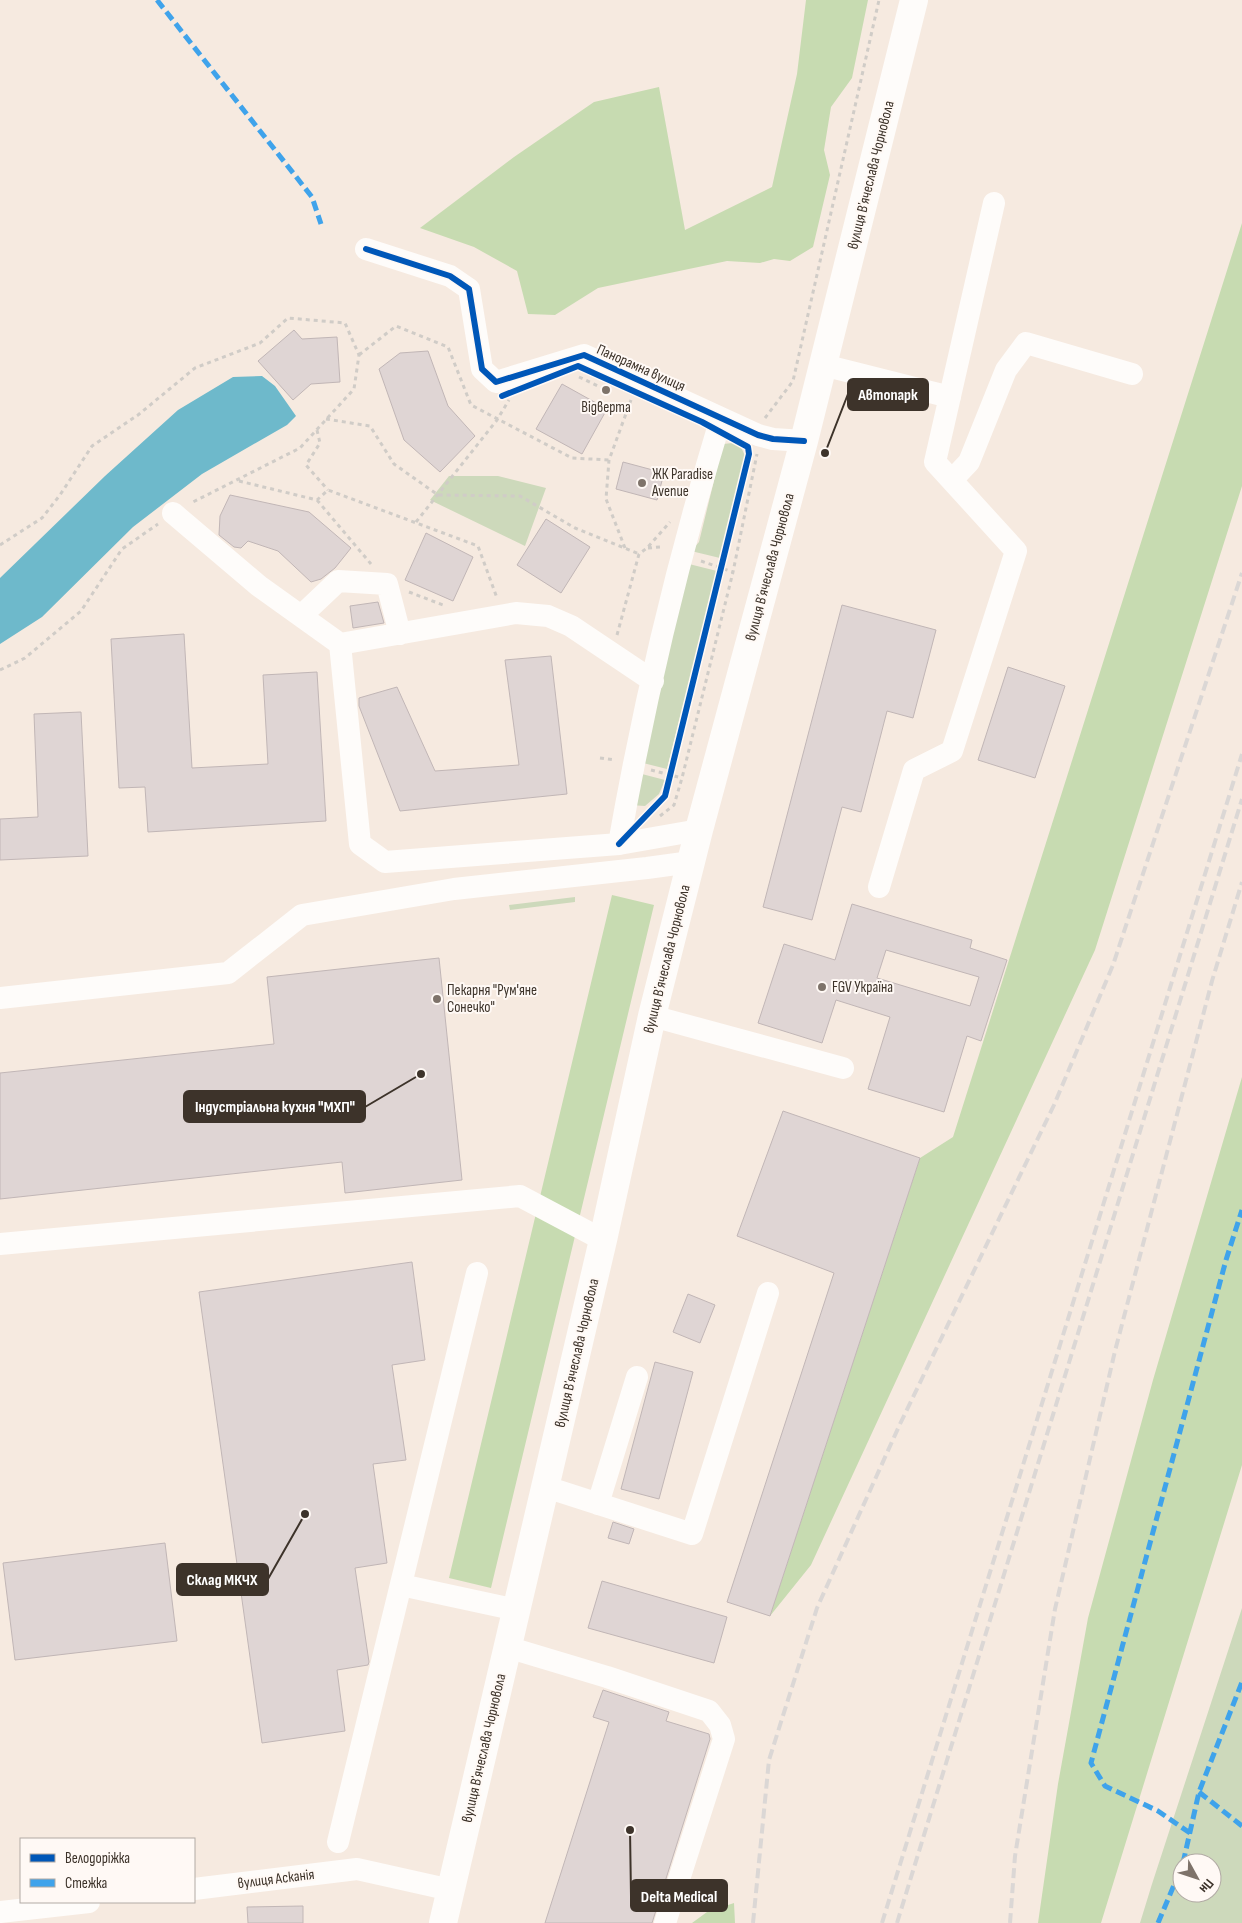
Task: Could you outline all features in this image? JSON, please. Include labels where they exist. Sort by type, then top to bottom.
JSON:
[{"type":"main road","name":"вулиця Вʼячеслава Чорновола","points":[[443,1923],[603,1240],[652,1016],[698,830],[804,441],[914,0]]},
{"type":"street","points":[[879,888],[914,770],[952,751],[1016,551],[935,462],[994,203]]},
{"type":"street","name":"Панорамна вулиця","points":[[366,249],[450,276],[469,290],[482,369],[496,382],[584,355],[758,435],[804,441]]},
{"type":"street","points":[[952,480],[969,462],[1006,370],[1026,343],[1132,374]]},
{"type":"street","points":[[823,365],[950,397]]},
{"type":"street","points":[[619,844],[633,764],[682,554],[721,418]]},
{"type":"street","points":[[172,513],[259,586],[340,644],[516,613],[548,616],[571,626],[653,681]]},
{"type":"street","points":[[301,616],[338,580],[387,584],[400,634]]},
{"type":"street","points":[[340,644],[360,844],[385,862],[619,844],[698,830]]},
{"type":"street","points":[[0,998],[228,973],[302,915],[454,889],[691,862]]},
{"type":"street","points":[[652,1016],[844,1068]]},
{"type":"street","points":[[0,1244],[520,1196],[603,1240]]},
{"type":"street","points":[[338,1842],[477,1273]]},
{"type":"street","points":[[546,1487],[692,1534],[768,1293]]},
{"type":"street","points":[[598,1504],[637,1377]]},
{"type":"street","points":[[401,1585],[517,1610]]},
{"type":"street","points":[[508,1647],[709,1711],[720,1725],[724,1739],[666,1923]]},
{"type":"street","name":"вулиця Асканія","points":[[195,1889],[357,1869],[451,1890]]},
{"type":"street","points":[[0,1912],[80,1903]]},
{"type":"path","points":[[650,839],[654,821],[674,805],[733,572],[755,465],[764,435],[793,381],[879,0]]},
{"type":"path","points":[[0,545],[42,518],[60,495],[92,446],[138,416],[194,368],[260,344],[288,318],[345,323],[359,355],[354,389],[300,448],[172,513],[122,549],[81,611],[26,658],[0,670]]},
{"type":"path","points":[[359,355],[396,326],[448,347],[472,405],[497,420],[572,458],[610,460]]},
{"type":"path","points":[[572,374],[606,389]]},
{"type":"path","points":[[416,522],[497,420],[507,401],[513,395]]},
{"type":"path","points":[[502,396],[513,395]]},
{"type":"path","points":[[622,396],[639,404]]},
{"type":"path","points":[[625,549],[606,498],[610,460],[631,400]]},
{"type":"path","points":[[326,419],[370,426],[394,464],[438,495],[520,496],[575,528],[638,554]]},
{"type":"path","points":[[317,429],[320,443],[306,465],[328,490],[478,546],[503,615]]},
{"type":"path","points":[[238,481],[316,500],[328,490]]},
{"type":"path","points":[[613,654],[638,554],[647,548],[660,547]]},
{"type":"path","points":[[720,577],[725,558]]},
{"type":"path","points":[[697,559],[733,572]]},
{"type":"path","points":[[600,758],[618,760]]},
{"type":"path","points":[[646,768],[682,778]]},
{"type":"green space","points":[[806,0],[868,0],[852,78],[831,107],[824,150],[830,175],[813,247],[790,261],[774,259],[760,263],[727,261],[598,288],[555,315],[528,314],[517,271],[474,247],[420,228],[514,157],[594,102],[659,87],[685,230],[772,187],[797,74]]},
{"type":"green space","points":[[1242,223],[1242,486],[1095,950],[811,1565],[770,1616],[920,1158],[953,1137]]},
{"type":"green space","points":[[733,443],[741,447],[745,456],[720,558],[691,551],[699,542],[723,444]]},
{"type":"green space","points":[[449,476],[498,476],[546,488],[525,546],[430,500]]},
{"type":"green space","points":[[689,564],[717,571],[667,769],[639,762]]},
{"type":"green space","points":[[638,773],[665,780],[659,794],[645,806],[630,805]]},
{"type":"green space","points":[[612,895],[654,905],[491,1588],[449,1578]]},
{"type":"green space","points":[[575,897],[575,902],[510,910],[509,905]]},
{"type":"green space","points":[[1242,1077],[1242,1465],[1101,1923],[1038,1923],[1058,1784],[1088,1618],[1153,1380]]},
{"type":"green space","points":[[1242,1608],[1242,1923],[1140,1923],[1152,1884]]},
{"type":"green space","points":[[734,1903],[735,1923],[692,1923],[707,1912]]},
{"type":"water","points":[[262,376],[275,386],[296,416],[287,425],[202,474],[133,527],[42,617],[0,644],[0,578],[105,476],[178,410],[233,377]]},
{"type":"building","points":[[294,330],[302,339],[337,337],[340,382],[311,384],[293,400],[258,361]]},
{"type":"building","points":[[428,351],[448,406],[475,436],[440,472],[404,440],[379,369],[400,353]]},
{"type":"building","points":[[562,384],[607,409],[582,454],[536,429]]},
{"type":"building","points":[[623,462],[664,473],[657,500],[616,489]]},
{"type":"building","points":[[230,495],[309,512],[351,548],[335,568],[321,579],[311,582],[278,551],[248,541],[241,548],[234,547],[219,535],[220,516]]},
{"type":"building","points":[[546,519],[590,547],[561,593],[517,565]]},
{"type":"building","points":[[426,533],[473,557],[453,601],[405,580]]},
{"type":"building","points":[[378,602],[384,623],[353,628],[350,606]]},
{"type":"building","points":[[842,605],[936,630],[913,718],[887,711],[861,812],[842,807],[812,920],[763,907]]},
{"type":"building","points":[[184,634],[192,768],[268,764],[263,675],[317,672],[326,821],[148,832],[145,787],[119,788],[111,639]]},
{"type":"building","points":[[551,656],[567,794],[400,811],[359,706],[359,698],[397,687],[435,771],[519,765],[505,660]]},
{"type":"building","points":[[1008,667],[1065,686],[1035,778],[978,760]]},
{"type":"building","points":[[81,712],[88,856],[0,860],[0,819],[38,817],[34,714]]},
{"type":"building","points":[[852,904],[972,940],[970,948],[1007,960],[981,1041],[967,1036],[944,1112],[868,1089],[890,1017],[836,1000],[822,1043],[758,1023],[784,944],[835,960]],"holes":[[[886,950],[979,977],[970,1006],[877,978]]]},
{"type":"building","points":[[439,958],[462,1180],[345,1193],[342,1162],[0,1199],[0,1073],[274,1044],[267,977]]},
{"type":"building","points":[[783,1111],[920,1158],[770,1616],[727,1602],[834,1273],[737,1236]]},
{"type":"building","points":[[412,1262],[425,1360],[392,1365],[406,1460],[373,1464],[387,1563],[355,1568],[369,1662],[368,1665],[337,1670],[345,1731],[262,1743],[199,1292]]},
{"type":"building","points":[[688,1294],[715,1305],[700,1343],[673,1332]]},
{"type":"building","points":[[655,1362],[693,1372],[659,1499],[621,1489]]},
{"type":"building","points":[[613,1522],[634,1529],[629,1544],[608,1538]]},
{"type":"building","points":[[165,1543],[177,1641],[15,1660],[3,1563]]},
{"type":"building","points":[[602,1581],[727,1617],[714,1663],[588,1628]]},
{"type":"building","points":[[603,1690],[669,1712],[666,1721],[709,1734],[710,1739],[652,1923],[545,1923],[609,1722],[593,1717]]},
{"type":"building","points":[[303,1906],[303,1923],[248,1923],[247,1907]]},
{"type":"railway","points":[[753,1923],[769,1760],[817,1608],[900,1424],[1054,1105],[1113,965],[1242,573]]},
{"type":"railway","points":[[882,1923],[1242,754]]},
{"type":"railway","points":[[897,1923],[1242,799]]},
{"type":"railway","points":[[1010,1923],[1015,1856],[1055,1609],[1115,1351],[1212,981],[1242,882]]},
{"type":"marked path","points":[[157,0],[312,197],[321,224]]},
{"type":"marked path","points":[[1190,1833],[1158,1811],[1105,1786],[1091,1763],[1226,1260],[1242,1210]]},
{"type":"marked path","points":[[1185,1853],[1199,1792],[1242,1682]]},
{"type":"marked path","points":[[1199,1792],[1242,1826]]},
{"type":"marked path","points":[[1158,1923],[1172,1890]]},
{"type":"cycle path","points":[[366,249],[450,276],[469,289],[482,369],[496,382],[584,355],[758,435],[773,439],[804,441]]},
{"type":"cycle path","points":[[502,396],[578,366],[702,422],[748,447],[749,454],[665,796],[619,844]]},
{"type":"place","name":"Відверта","points":[[606,390]]},
{"type":"place","name":"Автопарк","points":[[825,453]]},
{"type":"place","name":"ЖК Paradise Avenue","points":[[642,483]]},
{"type":"place","name":"FGV Україна","points":[[822,987]]},
{"type":"place","name":"Пекарня \"Рум'яне Сонечко\"","points":[[437,999]]},
{"type":"place","name":"Індустріальна кухня \"МХП\"","points":[[421,1074]]},
{"type":"place","name":"Склад МКЧХ","points":[[305,1514]]},
{"type":"place","name":"Delta Medical","points":[[630,1830]]}]
